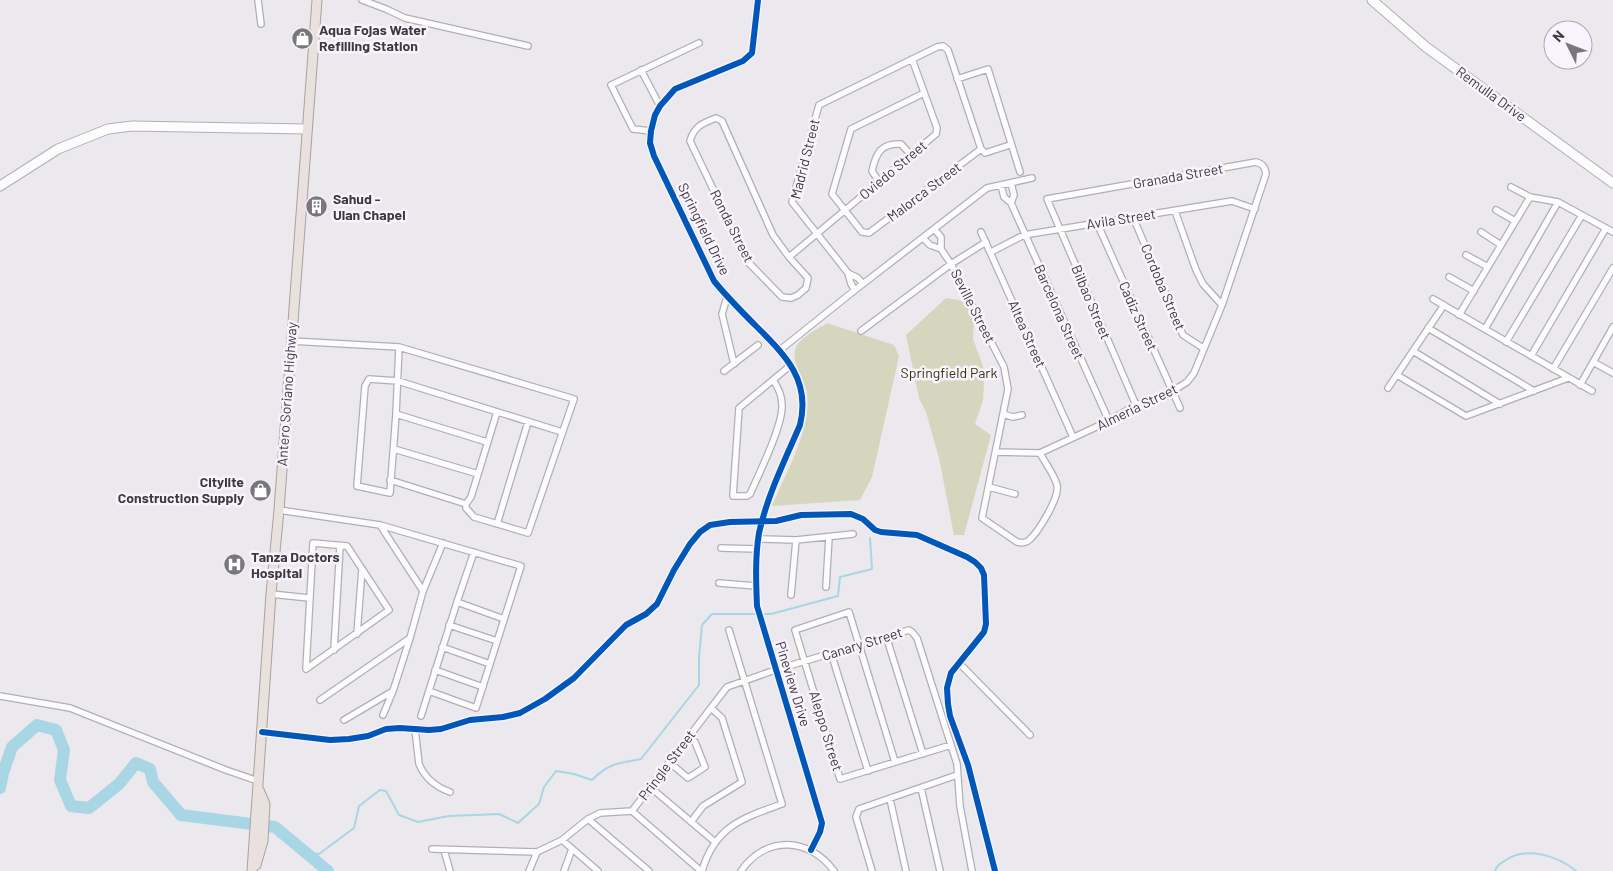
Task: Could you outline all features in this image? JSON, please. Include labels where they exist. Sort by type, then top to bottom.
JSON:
[{"type":"main road","name":"Antero Soriano Highway","points":[[252,871],[271,594],[317,0]]},
{"type":"main road","name":"Antero Soriano Highway","points":[[252,871],[258,804]]},
{"type":"street","points":[[258,0],[261,24]]},
{"type":"street","points":[[362,0],[405,18],[528,46]]},
{"type":"street","name":"Springfield Drive","points":[[758,0],[752,53],[743,61],[675,89],[660,106],[651,131],[650,143],[654,156],[714,281],[727,297],[780,350],[791,365],[801,389],[802,416],[800,425],[769,500],[763,522]]},
{"type":"street","name":"Remulla Drive","points":[[1372,0],[1426,47],[1613,183]]},
{"type":"street","points":[[651,131],[633,129],[611,86],[699,43]]},
{"type":"street","name":"Madrid Street","points":[[863,284],[858,278],[848,273],[792,202],[819,105],[937,47],[943,46],[948,50],[957,80]]},
{"type":"street","name":"Oviedo Street","points":[[789,257],[936,134],[937,128],[912,59]]},
{"type":"street","points":[[1010,145],[985,153],[981,149],[957,80],[988,68],[1010,145],[1020,172]]},
{"type":"street","points":[[641,70],[660,106]]},
{"type":"street","points":[[845,210],[832,194],[851,129],[924,93]]},
{"type":"street","name":"Ronda Street","points":[[716,118],[722,121],[774,235],[789,257],[808,278],[806,288],[798,296],[791,298],[782,297],[748,262],[690,141],[692,132],[699,124],[716,118]]},
{"type":"street","points":[[0,186],[58,149],[108,128],[150,126],[306,129]]},
{"type":"street","points":[[879,182],[872,172],[875,158],[880,150],[891,143],[902,144],[911,155]]},
{"type":"street","name":"Malorca Street","points":[[845,210],[862,232],[869,234],[981,149]]},
{"type":"street","name":"Granada Street","points":[[1047,198],[1256,162],[1264,165],[1266,174],[1255,209]]},
{"type":"street","points":[[780,350],[987,188],[1032,178]]},
{"type":"street","name":"Barcelona Street","points":[[1011,183],[1014,195],[1011,203]]},
{"type":"street","name":"Barcelona Street","points":[[1000,185],[1004,198],[1011,203],[1109,421]]},
{"type":"street","points":[[1512,187],[1530,197],[1558,202],[1613,232]]},
{"type":"street","points":[[1460,314],[1530,197]]},
{"type":"street","name":"Bilbao Street","points":[[1047,198],[1136,405]]},
{"type":"street","name":"Avila Street","points":[[990,252],[1024,234],[1232,201],[1255,209]]},
{"type":"street","points":[[1485,329],[1558,202]]},
{"type":"street","name":"Almeria Street","points":[[996,452],[1040,453],[1109,421],[1136,405],[1171,392],[1187,382],[1194,373],[1222,305],[1255,209]]},
{"type":"street","points":[[1496,210],[1515,221]]},
{"type":"street","points":[[1175,211],[1196,270],[1203,284],[1222,305]]},
{"type":"street","points":[[1506,342],[1582,215]]},
{"type":"street","name":"Cordoba Street","points":[[1133,217],[1183,335],[1203,348]]},
{"type":"street","name":"Cadiz Street","points":[[1096,223],[1171,392],[1180,408]]},
{"type":"street","points":[[1531,356],[1606,228]]},
{"type":"street","name":"Seville Street","points":[[934,229],[941,237],[941,249],[951,264],[1004,367],[1008,389],[996,452]]},
{"type":"street","name":"Altea Street","points":[[982,232],[1073,437]]},
{"type":"street","points":[[1481,232],[1501,245]]},
{"type":"street","name":"Seville Street","points":[[923,238],[930,245],[941,249]]},
{"type":"street","points":[[861,330],[951,264],[986,242]]},
{"type":"street","points":[[1466,255],[1488,267]]},
{"type":"street","points":[[1553,369],[1613,268]]},
{"type":"street","name":"Madrid Street","points":[[848,273],[855,290]]},
{"type":"street","points":[[1449,277],[1474,291]]},
{"type":"street","points":[[727,297],[722,314],[734,364]]},
{"type":"street","points":[[1433,299],[1592,391]]},
{"type":"street","points":[[1388,388],[1444,305]]},
{"type":"street","points":[[1580,385],[1613,327]]},
{"type":"street","points":[[1428,328],[1534,391]]},
{"type":"street","points":[[1607,338],[1613,341]]},
{"type":"street","points":[[291,341],[399,347],[574,398],[528,533],[474,517],[466,508],[497,412]]},
{"type":"street","points":[[724,372],[758,345]]},
{"type":"street","points":[[399,347],[398,381],[394,449],[390,493],[358,486],[366,382],[369,379],[398,381],[562,432]]},
{"type":"street","points":[[1413,351],[1500,404]]},
{"type":"street","points":[[1593,362],[1613,373]]},
{"type":"street","points":[[773,380],[781,395],[780,421],[750,494],[733,496],[739,408],[791,365]]},
{"type":"street","points":[[1397,375],[1466,416],[1568,378]]},
{"type":"street","points":[[396,414],[488,442]]},
{"type":"street","points":[[1003,414],[1013,417],[1022,415]]},
{"type":"street","points":[[498,524],[528,422]]},
{"type":"street","points":[[394,449],[478,474]]},
{"type":"street","points":[[996,452],[982,518],[1017,542],[1023,543],[1029,540],[1044,520],[1056,498],[1057,485],[1040,453]]},
{"type":"street","points":[[390,480],[466,504]]},
{"type":"street","points":[[989,488],[1015,494]]},
{"type":"street","points":[[279,510],[380,525],[521,566],[476,708],[429,691]]},
{"type":"street","points":[[262,732],[330,740],[368,736],[400,728],[441,729],[470,720],[503,717],[520,713],[545,700],[574,678],[626,625],[646,614],[657,604],[682,555],[700,532],[710,525],[730,522],[776,521],[801,515],[850,514],[863,518],[875,530],[917,536],[967,556],[981,568],[984,575],[986,624],[984,632],[951,673],[947,688],[950,716],[968,766],[994,871]]},
{"type":"street","name":"Pineview Drive","points":[[763,522],[757,549],[757,606],[822,823],[820,832],[811,850]]},
{"type":"street","points":[[380,525],[423,591]]},
{"type":"street","points":[[759,540],[796,540],[853,534]]},
{"type":"street","points":[[826,587],[829,537]]},
{"type":"street","points":[[791,595],[796,540]]},
{"type":"street","points":[[312,543],[347,546],[362,569],[389,610],[306,669],[312,543]]},
{"type":"street","points":[[383,715],[393,691],[423,591],[443,543]]},
{"type":"street","points":[[334,650],[340,546]]},
{"type":"street","points":[[721,548],[757,549]]},
{"type":"street","points":[[421,716],[474,552]]},
{"type":"street","points":[[357,634],[362,569]]},
{"type":"street","points":[[720,583],[756,586]]},
{"type":"street","points":[[271,594],[309,598]]},
{"type":"street","points":[[457,602],[504,619]]},
{"type":"street","name":"Aleppo Street","points":[[859,644],[848,612],[795,630],[840,779],[951,745]]},
{"type":"street","points":[[449,625],[497,642]]},
{"type":"street","points":[[632,811],[701,871],[706,857],[715,842],[728,829],[742,818],[782,804],[729,630]]},
{"type":"street","name":"Canary Street","points":[[775,670],[905,630],[909,630],[915,635],[957,764],[960,806],[972,871]]},
{"type":"street","points":[[886,636],[923,754]]},
{"type":"street","points":[[320,700],[410,638]]},
{"type":"street","points":[[859,644],[895,762]]},
{"type":"street","points":[[442,647],[490,664]]},
{"type":"street","points":[[831,653],[868,771]]},
{"type":"street","points":[[959,663],[1030,735]]},
{"type":"street","points":[[436,670],[483,686]]},
{"type":"street","name":"Pringle Street","points":[[432,850],[537,852],[562,840],[588,819],[600,813],[632,811],[727,687],[775,670]]},
{"type":"street","points":[[344,720],[393,691]]},
{"type":"street","points":[[0,696],[70,708],[258,784]]},
{"type":"street","points":[[691,822],[703,806],[742,782],[722,718],[711,708]]},
{"type":"street","points":[[414,729],[419,764],[422,770],[430,780],[450,792]]},
{"type":"street","points":[[669,762],[688,778],[705,767],[695,742],[688,737]]},
{"type":"street","points":[[872,871],[856,817],[859,810],[957,775]]},
{"type":"street","points":[[650,787],[715,842]]},
{"type":"street","points":[[921,788],[940,871]]},
{"type":"street","points":[[890,798],[906,871]]},
{"type":"street","points":[[588,819],[650,871]]},
{"type":"street","points":[[562,840],[598,871]]},
{"type":"street","points":[[741,871],[751,859],[762,851],[775,846],[789,845],[811,850],[827,862],[834,871]]},
{"type":"street","points":[[564,871],[572,849]]},
{"type":"street","points":[[444,850],[450,871]]},
{"type":"street","points":[[530,871],[537,852]]},
{"type":"green space","name":"Springfield Park","points":[[946,298],[959,300],[973,306],[973,339],[983,366],[984,384],[983,400],[975,424],[991,435],[964,535],[954,535],[939,458],[926,412],[919,398],[906,335]]},
{"type":"green space","points":[[827,323],[894,345],[899,356],[872,477],[860,500],[772,506],[802,436],[805,421],[807,394],[795,361],[795,350],[800,341]]},
{"type":"waterway","points":[[307,852],[319,854],[354,828],[359,806],[380,790],[386,791],[399,815],[418,822],[449,816],[499,814],[518,823],[539,804],[544,787],[556,771],[592,780],[609,767],[641,759],[699,685],[702,625],[712,614],[771,614],[838,596],[840,577],[872,569],[870,538]]},
{"type":"waterway","points":[[0,788],[12,747],[37,725],[56,730],[64,750],[60,780],[71,806],[89,808],[119,784],[136,763],[150,769],[153,782],[181,815],[275,827],[328,871]]},
{"type":"waterway","points":[[1495,871],[1499,864],[1514,856],[1533,853],[1551,857],[1576,871]]},
{"type":"cycle path","points":[[758,0],[752,53],[743,61],[675,89],[660,106],[655,115],[650,143],[654,156],[714,281],[786,358],[799,382],[802,395],[800,425],[762,519],[757,551],[756,579],[757,606],[822,823],[820,832],[811,850]]},
{"type":"cycle path","points":[[262,732],[330,740],[349,739],[368,736],[386,729],[441,729],[470,720],[503,717],[520,713],[545,699],[574,678],[626,625],[646,614],[657,604],[690,544],[700,532],[710,525],[730,522],[776,521],[801,515],[851,514],[863,519],[875,530],[917,535],[967,557],[981,568],[984,575],[986,624],[984,632],[951,673],[947,688],[950,716],[968,765],[995,871]]},
{"type":"place","name":"Aqua Fojas Water Refilling Station","points":[[303,38]]},
{"type":"place","name":"Sahud - Ulan Chapel","points":[[317,207]]},
{"type":"place","name":"Citylite Construction Supply","points":[[260,490]]},
{"type":"place","name":"Tanza Doctors Hospital","points":[[235,565]]}]
